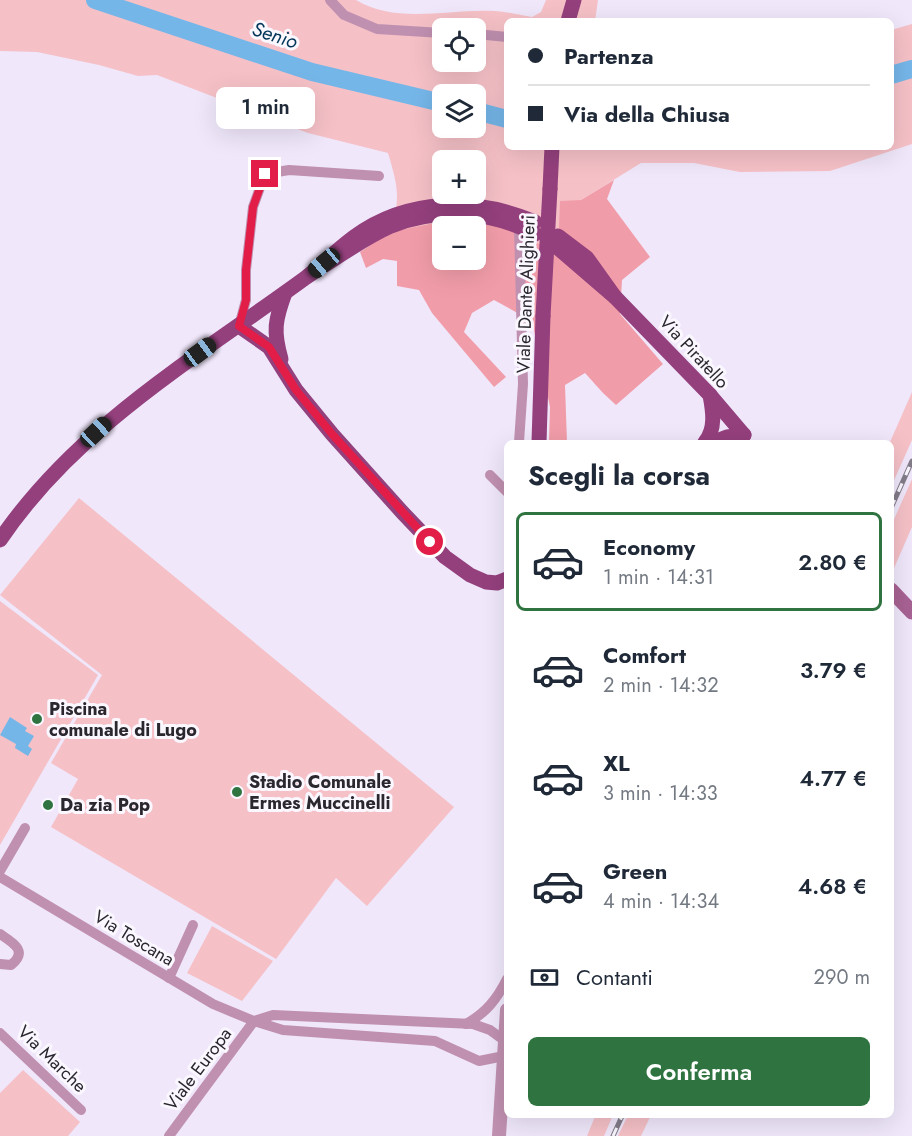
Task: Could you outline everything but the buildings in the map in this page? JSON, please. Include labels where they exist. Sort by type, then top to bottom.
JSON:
[{"type":"main road","points":[[569,18],[574,0]]},
{"type":"main road","name":"Viale Dante Alighieri","points":[[539,440],[552,150]]},
{"type":"main road","points":[[0,540],[15,517],[64,462],[112,418],[308,276],[355,236],[382,221],[408,211],[430,206],[461,204],[505,211],[535,228],[519,227],[497,219],[468,214],[443,214],[421,218],[392,226],[308,276]]},
{"type":"main road","name":"Via Piratello","points":[[558,242],[710,395],[746,440]]},
{"type":"main road","points":[[284,370],[275,338],[276,318],[285,293]]},
{"type":"main road","points":[[239,326],[269,347],[296,390],[332,434],[445,557],[470,575],[486,582],[497,583],[504,580]]},
{"type":"main road","points":[[707,440],[714,415],[710,395]]},
{"type":"main road","points":[[719,440],[727,437],[746,440]]},
{"type":"main road","points":[[894,593],[912,612]]},
{"type":"street","points":[[330,0],[344,15],[377,29],[432,32]]},
{"type":"street","points":[[486,35],[504,37]]},
{"type":"street","points":[[239,326],[246,300],[246,270],[253,207],[265,174],[289,170],[379,176]]},
{"type":"street","points":[[519,227],[523,384],[519,440]]},
{"type":"street","points":[[490,476],[504,489]]},
{"type":"street","points":[[0,871],[25,828]]},
{"type":"street","name":"Via Toscana","points":[[0,877],[213,1004],[254,1021],[283,1030],[435,1041],[479,1061],[504,1056]]},
{"type":"street","points":[[169,978],[193,925]]},
{"type":"street","points":[[0,934],[15,944],[19,951],[17,959],[11,965],[0,964]]},
{"type":"street","points":[[465,1024],[487,1010],[504,985]]},
{"type":"street","points":[[254,1021],[273,1015],[473,1024],[490,1030],[504,1040]]},
{"type":"street","name":"Viale Europa","points":[[169,1136],[254,1021]]},
{"type":"street","name":"Via Marche","points":[[0,1033],[81,1110]]},
{"type":"street","points":[[499,1136],[504,1056]]},
{"type":"shaded area","points":[[0,0],[356,0],[372,8],[406,14],[495,11],[532,17],[541,12],[546,0],[598,0],[595,18],[504,18],[504,150],[894,150],[830,171],[740,172],[694,163],[641,163],[581,200],[558,254],[486,222],[486,216],[432,216],[432,225],[390,232],[396,210],[397,192],[388,153],[308,133],[157,75],[138,76],[37,52],[0,51]]},
{"type":"shaded area","points":[[912,24],[912,144],[894,150],[894,29]]},
{"type":"shaded area","points":[[614,180],[607,199],[650,257],[622,280],[620,314],[663,364],[616,405],[585,373],[565,385],[567,440],[549,440],[550,407],[532,321],[494,300],[472,313],[464,332],[506,377],[494,387],[432,313],[419,290],[397,286],[397,261],[383,259],[366,268],[360,252],[390,232],[432,224],[432,270],[486,270],[486,221],[512,230],[558,254],[560,201],[581,200]]},
{"type":"shaded area","points":[[912,392],[912,440],[894,480],[894,440],[891,440]]},
{"type":"shaded area","points":[[912,479],[912,527],[894,568],[894,519]]},
{"type":"shaded area","points":[[79,498],[454,807],[367,906],[336,878],[276,959],[51,827],[78,779],[51,763],[102,675],[0,595]]},
{"type":"shaded area","name":"Piscina comunale di Lugo","points":[[0,601],[98,675],[0,845]]},
{"type":"shaded area","points":[[212,926],[273,961],[242,1001],[187,973]]},
{"type":"shaded area","points":[[23,1070],[80,1122],[68,1136],[0,1136],[0,1093]]},
{"type":"shaded area","points":[[594,1118],[612,1118],[604,1136],[587,1136]]},
{"type":"shaded area","points":[[627,1118],[650,1118],[641,1136],[618,1136]]},
{"type":"water","points":[[10,717],[27,728],[25,731],[34,736],[28,746],[32,749],[28,756],[15,748],[16,744],[0,735]]},
{"type":"waterway","name":"Senio","points":[[95,0],[312,72],[432,101]]},
{"type":"waterway","name":"Senio","points":[[894,74],[912,69]]},
{"type":"waterway","name":"Senio","points":[[486,114],[504,118]]},
{"type":"railway","points":[[894,501],[912,461]]},
{"type":"railway","points":[[613,1136],[621,1118]]},
{"type":"place","name":"Piscina comunale di Lugo","points":[[37,719]]},
{"type":"place","name":"Stadio Comunale Ermes Muccinelli","points":[[237,792]]},
{"type":"place","name":"Da zia Pop","points":[[48,805]]},
{"type":"route","points":[[265,174],[253,207],[246,270],[246,300],[239,326],[269,347],[296,390],[332,434],[430,542]]}]
